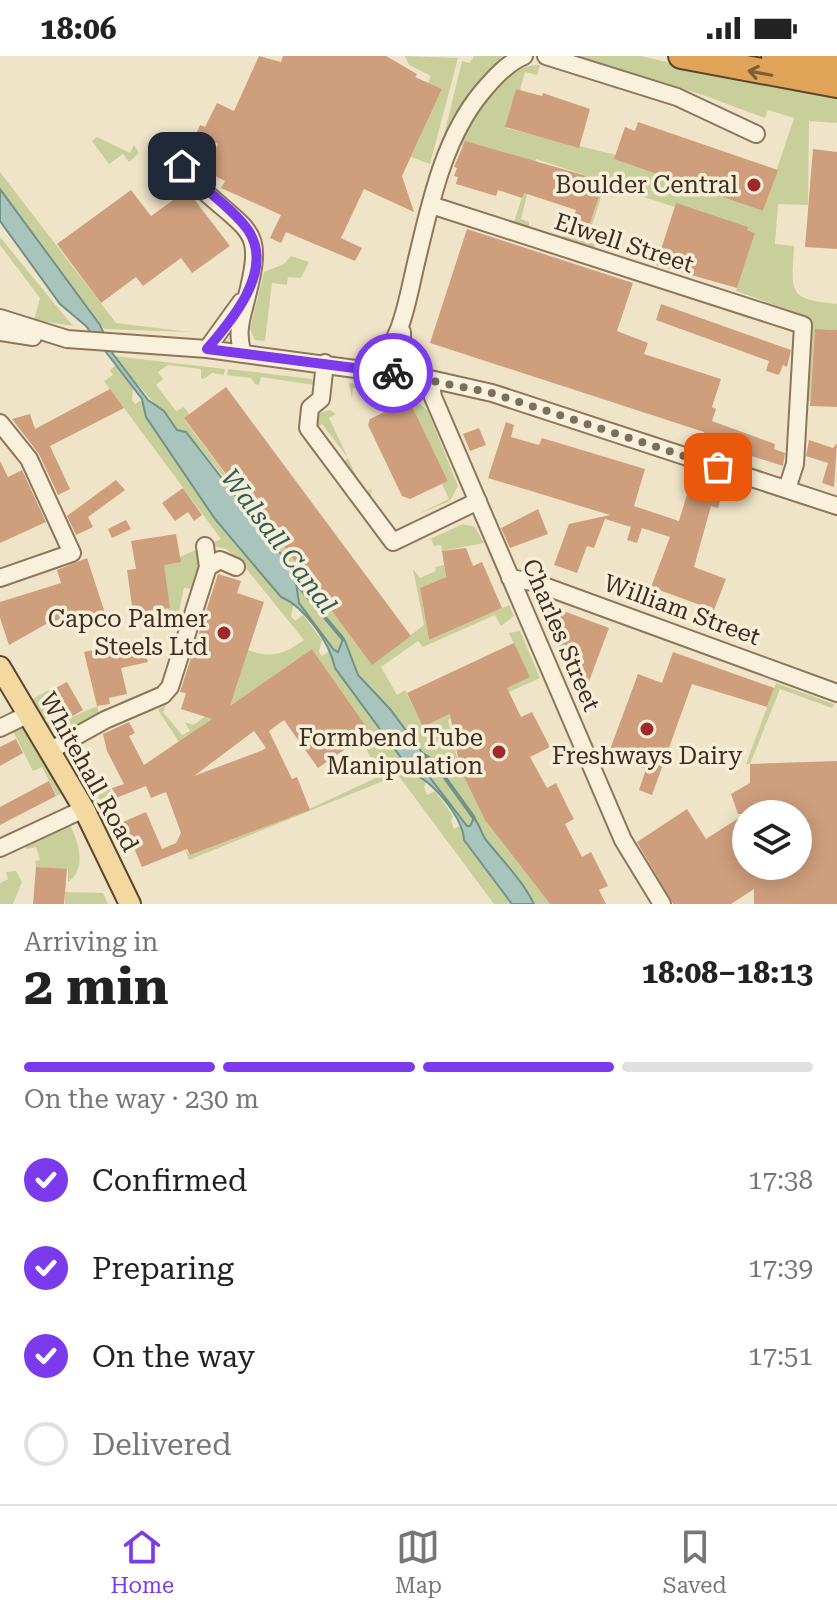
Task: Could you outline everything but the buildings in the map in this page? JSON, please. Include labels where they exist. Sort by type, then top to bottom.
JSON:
[{"type":"highway","points":[[681,56],[837,85]]},
{"type":"highway","points":[[774,56],[837,67]]},
{"type":"main road","name":"Whitehall Road","points":[[0,667],[84,809],[130,904]]},
{"type":"street","points":[[546,56],[677,97],[756,134]]},
{"type":"street","points":[[374,370],[389,355],[402,322],[431,205],[463,119],[489,84],[519,57]]},
{"type":"street","points":[[174,160],[249,232],[255,245],[256,265],[237,336],[243,354]]},
{"type":"street","name":"Elwell Street","points":[[431,205],[803,325],[795,464],[787,489]]},
{"type":"street","points":[[207,349],[249,291]]},
{"type":"street","points":[[0,318],[74,340]]},
{"type":"street","points":[[402,322],[402,352],[411,376]]},
{"type":"street","points":[[0,332],[207,349],[430,379],[492,393],[837,506]]},
{"type":"street","points":[[325,363],[321,399],[310,408],[308,428],[393,542],[478,501]]},
{"type":"street","name":"Charles Street","points":[[430,379],[433,397],[623,840],[662,904]]},
{"type":"street","points":[[0,423],[29,459],[72,553],[0,578]]},
{"type":"street","points":[[51,750],[105,720],[163,695],[170,687],[208,567],[205,546]]},
{"type":"street","points":[[208,567],[220,560],[236,567]]},
{"type":"street","name":"William Street","points":[[510,578],[533,582],[837,693]]},
{"type":"street","points":[[0,728],[29,714]]},
{"type":"street","points":[[0,848],[84,809]]},
{"type":"green space","points":[[405,56],[458,58],[430,164],[411,157],[442,89],[428,83],[431,76],[409,65]]},
{"type":"green space","points":[[474,56],[503,56],[468,97],[442,143],[462,61],[470,63]]},
{"type":"green space","points":[[574,56],[641,56],[756,83],[837,96],[837,123],[809,121],[808,205],[778,204],[775,244],[794,246],[793,283],[796,290],[808,299],[837,304],[837,330],[815,329],[810,401],[803,401],[808,317],[736,291],[755,233],[616,188],[613,197],[602,194],[587,241],[596,245],[594,248],[563,238],[564,233],[584,241],[603,181],[536,159],[521,219],[529,222],[529,227],[514,222],[533,163],[461,145],[482,107],[502,82],[527,67],[540,65],[537,75],[525,72],[520,90],[516,89],[506,128],[616,155],[615,159],[763,211],[794,118],[768,110],[765,118],[703,95]]},
{"type":"green space","points":[[97,137],[130,153],[134,145],[139,153],[129,162],[123,154],[109,164],[92,141]]},
{"type":"green space","points":[[0,172],[116,323],[190,332],[104,329],[0,189]]},
{"type":"green space","points":[[0,237],[74,326],[34,320],[40,298],[0,245]]},
{"type":"green space","points":[[291,256],[309,262],[301,278],[288,277],[287,285],[272,283],[265,341],[255,340],[250,329],[264,272],[284,264]]},
{"type":"green space","points":[[114,356],[225,369],[224,375],[212,373],[204,379],[201,378],[201,369],[168,365],[158,372],[163,379],[156,385],[176,411],[184,407],[189,414],[184,419],[245,501],[249,499],[372,664],[424,625],[413,569],[420,578],[436,571],[435,567],[444,565],[446,577],[420,588],[429,640],[509,605],[514,616],[501,626],[495,615],[423,647],[418,641],[381,667],[397,695],[405,690],[423,727],[529,677],[509,633],[520,631],[540,678],[448,720],[460,769],[485,820],[550,904],[534,904],[481,833],[467,826],[428,775],[424,755],[358,675],[347,646],[340,645],[338,652],[334,650],[299,603],[291,569],[255,515],[187,432],[177,430]]},
{"type":"green space","points":[[116,365],[133,387],[132,400],[135,404],[142,400],[146,417],[215,519],[281,597],[294,602],[291,616],[295,621],[303,615],[322,640],[319,652],[322,656],[330,651],[335,668],[413,774],[427,780],[424,787],[427,795],[435,791],[453,816],[454,829],[461,825],[464,840],[512,904],[494,904],[398,775],[189,860],[185,849],[190,855],[286,819],[263,749],[274,772],[286,766],[273,774],[290,818],[380,776],[361,739],[370,732],[312,649],[179,742],[158,710],[166,704],[163,712],[182,735],[190,731],[185,722],[193,725],[215,710],[221,693],[233,697],[248,650],[278,654],[304,640],[240,561],[226,549],[208,545],[221,539],[104,381],[113,375],[110,370]]},
{"type":"green space","points":[[228,369],[312,379],[315,385],[261,377],[259,385],[251,378],[227,375]]},
{"type":"green space","points":[[349,383],[403,389],[428,411],[458,486],[450,501],[416,515],[449,499],[442,484],[448,481],[409,400],[399,405],[395,398],[390,400],[391,391],[353,388],[352,398]]},
{"type":"green space","points":[[330,410],[336,414],[329,418],[348,458],[322,424],[315,429],[316,414]]},
{"type":"green space","points":[[348,458],[364,492],[372,489],[370,496],[367,497],[341,464]]},
{"type":"green space","points":[[463,524],[475,527],[484,543],[442,551],[441,545],[434,546],[431,539],[419,544]]},
{"type":"green space","points":[[200,548],[195,589],[184,588],[175,630],[170,630],[162,565]]},
{"type":"green space","points":[[776,683],[834,704],[832,708],[780,689],[750,764],[746,764]]},
{"type":"green space","points":[[49,690],[59,711],[44,719],[31,700]]},
{"type":"green space","points":[[97,706],[100,716],[58,737],[46,723],[61,715],[65,720]]},
{"type":"green space","points":[[21,727],[28,730],[62,793],[57,796],[42,767],[33,771],[13,731]]},
{"type":"green space","points":[[80,747],[85,757],[76,761],[92,795],[110,789],[113,797],[93,802],[71,764],[73,752]]},
{"type":"green space","points":[[70,825],[80,855],[78,870],[68,882],[68,870],[36,867],[35,861],[40,860],[36,847],[26,849],[26,845]]},
{"type":"green space","points":[[16,871],[22,882],[13,904],[0,904],[0,883],[8,879],[6,872]]},
{"type":"green space","points":[[65,892],[103,893],[108,904],[65,904]]},
{"type":"water","points":[[0,189],[100,325],[113,354],[148,400],[164,411],[177,430],[186,432],[242,504],[253,511],[295,576],[299,603],[334,650],[338,652],[343,639],[345,641],[358,675],[390,709],[424,755],[428,775],[467,826],[474,818],[486,840],[534,904],[512,904],[464,840],[458,821],[446,801],[413,774],[335,668],[328,648],[315,627],[299,609],[281,597],[215,519],[146,417],[142,399],[86,326],[60,304],[0,221]]},
{"type":"waterway","name":"Walsall Canal","points":[[296,583],[343,639]]},
{"type":"waterway","points":[[424,755],[433,761],[474,818]]},
{"type":"way so far","points":[[393,373],[492,393],[718,467]]},
{"type":"place","name":"Boulder Central","points":[[754,185]]},
{"type":"place","name":"Capco Palmer Steels Ltd","points":[[224,633]]},
{"type":"place","name":"Freshways Dairy","points":[[647,729]]},
{"type":"place","name":"Formbend Tube Manipulation","points":[[499,752]]},
{"type":"route","points":[[182,166],[203,190],[247,228],[255,245],[256,265],[249,291],[207,349],[393,373]]}]
